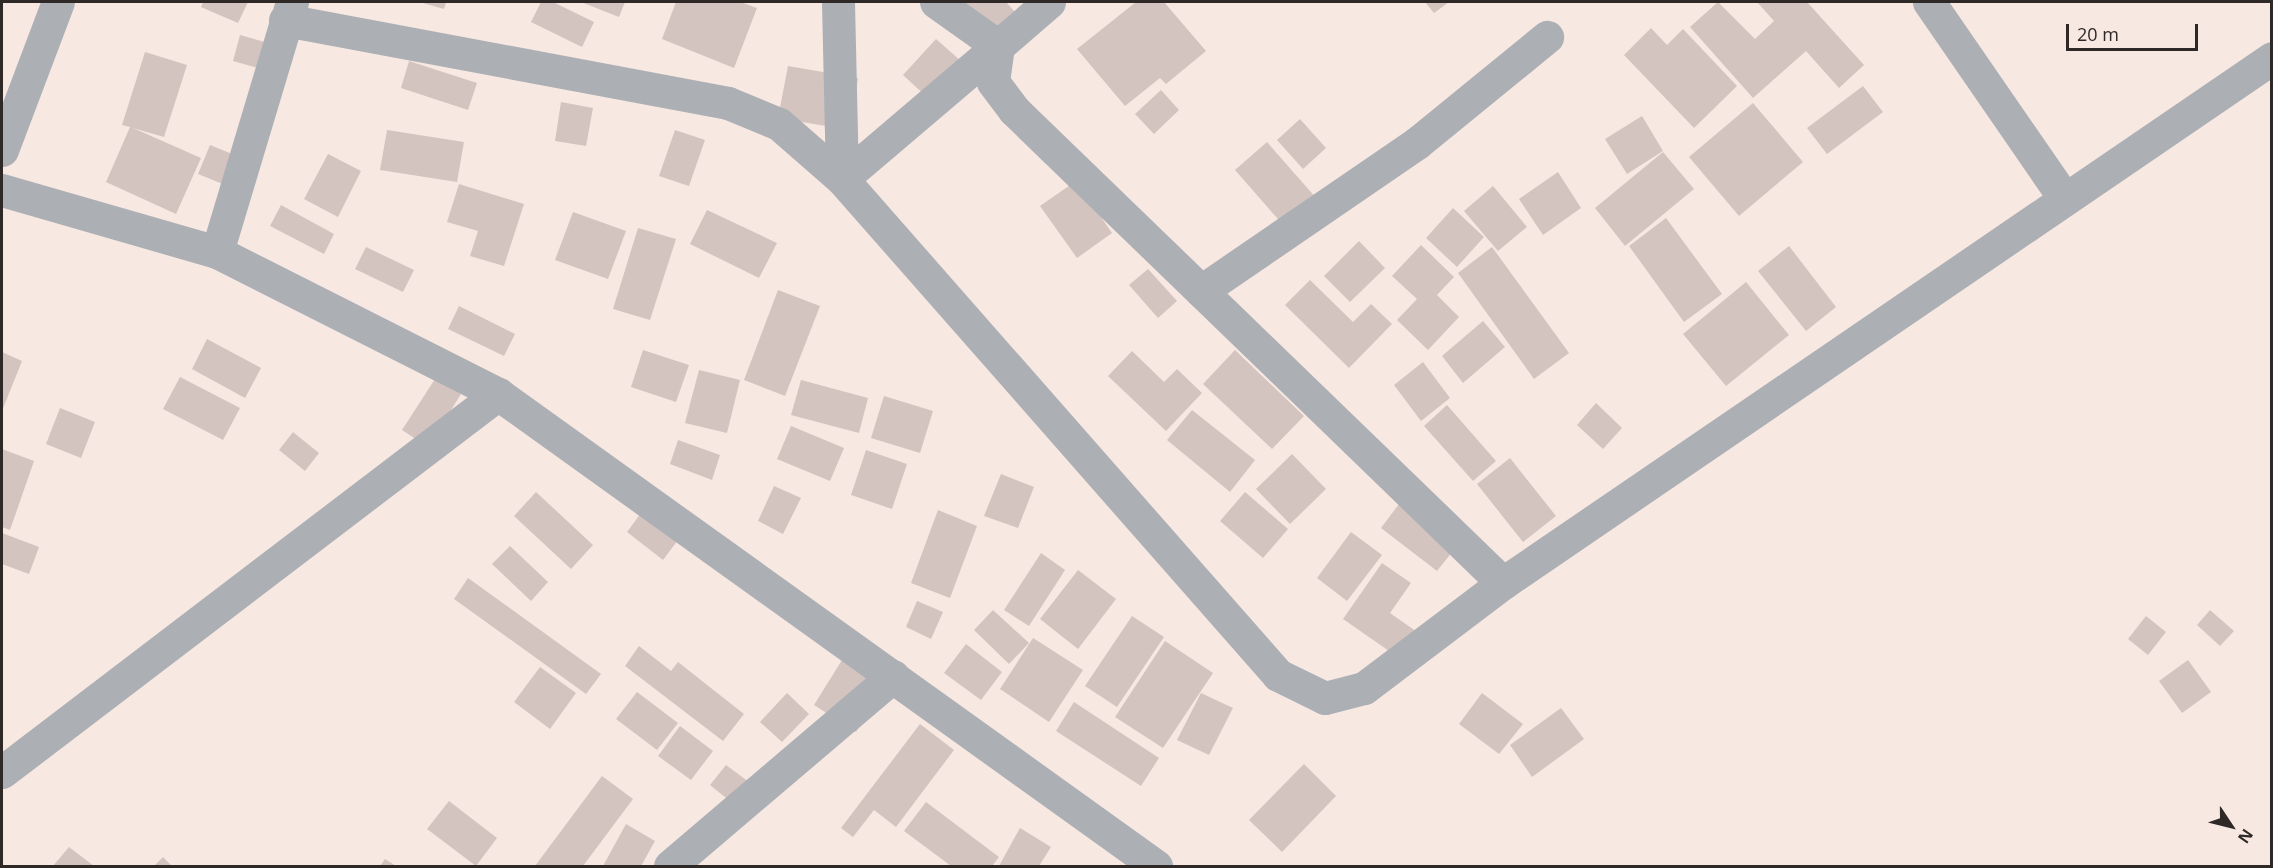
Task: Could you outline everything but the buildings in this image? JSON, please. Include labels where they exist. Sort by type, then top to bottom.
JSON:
[{"type":"street","points":[[2,150],[58,2]]},
{"type":"street","points":[[838,2],[842,179]]},
{"type":"street","points":[[936,2],[998,46]]},
{"type":"street","points":[[842,179],[1049,2]]},
{"type":"street","points":[[1929,2],[2064,198]]},
{"type":"street","points":[[217,252],[289,11],[728,103],[779,124],[842,179],[1278,675],[1325,698],[1364,688],[1503,583],[2271,58]]},
{"type":"street","points":[[1201,291],[1417,143],[1547,37]]},
{"type":"street","points":[[998,46],[993,82],[1014,110],[1503,583]]},
{"type":"street","points":[[2,190],[217,252],[498,394],[894,676],[1156,867]]},
{"type":"street","points":[[2,772],[498,394]]},
{"type":"street","points":[[670,867],[894,676]]}]
